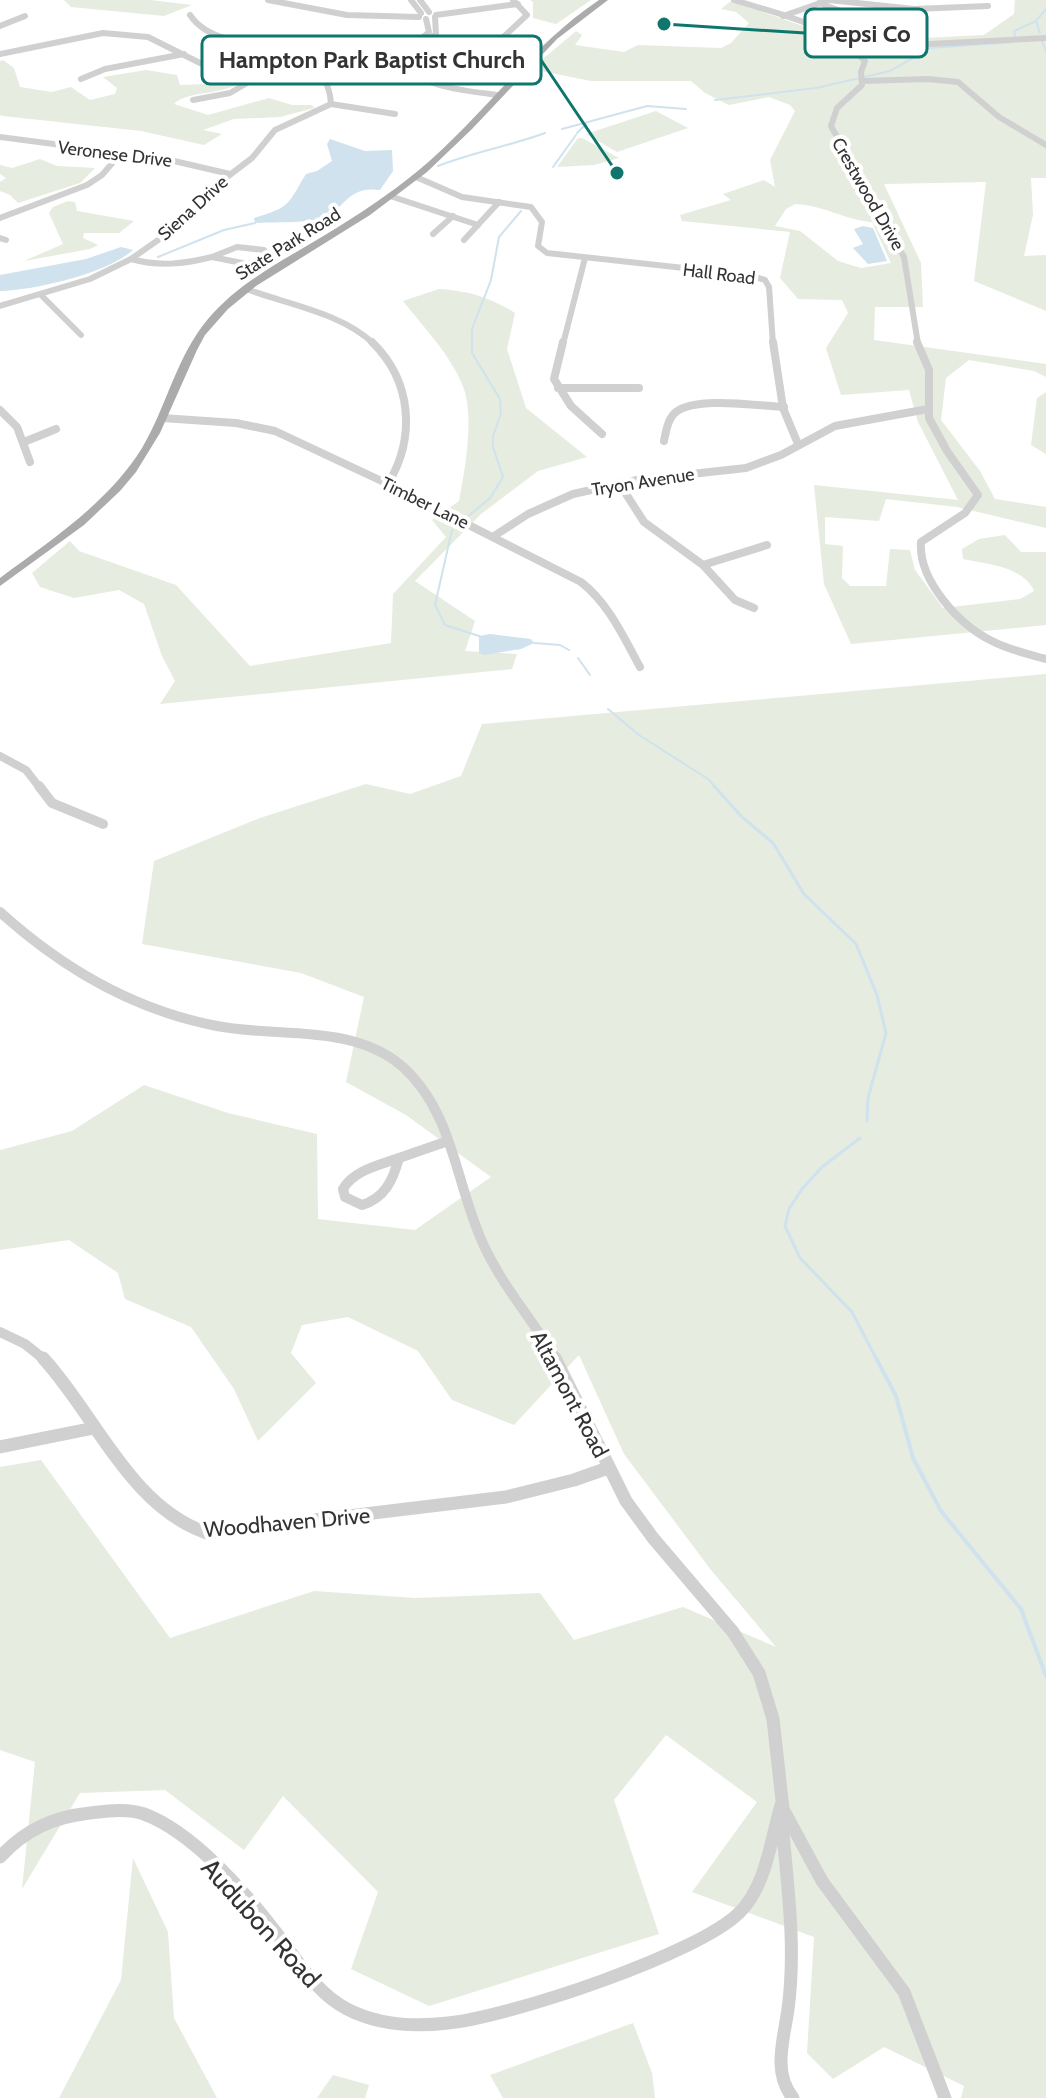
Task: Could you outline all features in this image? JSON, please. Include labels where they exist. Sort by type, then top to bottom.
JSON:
[{"type":"main road","name":"State Park Road","points":[[0,583],[106,499],[137,463],[162,418],[200,334],[219,312],[246,289],[416,177],[463,134],[551,39],[604,0]]},
{"type":"street","points":[[268,0],[347,15],[428,15],[485,10],[516,2],[527,15],[465,72],[445,69],[462,53]]},
{"type":"street","points":[[387,54],[420,42],[429,32],[428,15],[411,0]]},
{"type":"street","points":[[0,54],[103,33],[148,37],[208,66],[253,71],[407,52],[428,44],[438,32],[420,0]]},
{"type":"street","points":[[472,0],[485,10]]},
{"type":"street","points":[[734,0],[818,29],[851,48],[865,61],[862,78],[891,84],[931,79],[958,82],[972,89],[995,114],[1046,145]]},
{"type":"street","points":[[783,16],[818,2],[838,0],[900,8],[988,6]]},
{"type":"street","points":[[818,2],[871,21],[895,17],[900,8]]},
{"type":"street","points":[[190,15],[194,23],[222,37],[293,47],[304,52],[330,93],[331,104],[395,114]]},
{"type":"street","points":[[0,26],[25,16]]},
{"type":"street","points":[[851,48],[1046,38]]},
{"type":"street","points":[[420,42],[482,56]]},
{"type":"street","points":[[81,79],[99,71],[184,54]]},
{"type":"street","points":[[387,54],[400,70],[424,83],[498,95]]},
{"type":"street","points":[[193,100],[239,90],[252,80],[253,71]]},
{"type":"street","name":"Crestwood Drive","points":[[862,78],[837,108],[831,126],[904,257],[916,339],[929,370],[928,409],[931,424],[978,495],[968,510],[921,542],[919,557],[922,568],[941,594],[981,636],[1046,659]]},
{"type":"street","name":"Siena Drive","points":[[0,306],[90,279],[131,259],[161,238],[230,174],[252,158],[275,130],[331,104]]},
{"type":"street","name":"Veronese Drive","points":[[0,137],[178,161],[230,174]]},
{"type":"street","points":[[0,218],[87,185],[102,175],[121,153]]},
{"type":"street","name":"Hall Road","points":[[416,177],[462,197],[528,206],[537,212],[542,226],[538,246],[543,252],[737,274],[765,280],[769,287],[774,352],[784,407],[790,430],[798,444]]},
{"type":"street","points":[[390,196],[478,225]]},
{"type":"street","points":[[464,240],[499,202]]},
{"type":"street","points":[[433,234],[453,216]]},
{"type":"street","points":[[131,259],[152,265],[181,265],[212,257],[223,248],[239,245],[264,250],[268,256],[247,264],[212,257]]},
{"type":"street","points":[[585,258],[554,379],[587,423],[602,434]]},
{"type":"street","points":[[246,289],[355,330],[373,340],[390,357],[401,378],[406,416],[399,464],[388,484]]},
{"type":"street","points":[[41,295],[81,335]]},
{"type":"street","points":[[558,388],[639,388]]},
{"type":"street","points":[[664,441],[670,419],[680,409],[691,406],[784,407]]},
{"type":"street","points":[[798,444],[842,424],[928,409]]},
{"type":"street","points":[[0,410],[17,427],[30,462]]},
{"type":"street","name":"Timber Lane","points":[[162,418],[262,427],[388,484],[566,573],[592,590],[613,617],[640,667]]},
{"type":"street","points":[[24,442],[56,429]]},
{"type":"street","name":"Tryon Avenue","points":[[494,536],[561,498],[619,483],[746,468],[781,455],[798,444]]},
{"type":"street","points":[[619,483],[644,522],[703,565],[735,600],[754,608]]},
{"type":"street","points":[[703,565],[767,545]]},
{"type":"street","points":[[0,756],[30,774],[52,803],[103,824]]},
{"type":"street","name":"Altamont Road","points":[[0,912],[63,965],[137,1001],[217,1026],[327,1037],[380,1052],[401,1065],[419,1084],[438,1114],[483,1246],[559,1364],[608,1468],[640,1522],[723,1621],[758,1673],[774,1719],[781,1805],[819,1875],[882,1958],[906,1996],[921,2027],[936,2080],[945,2098]]},
{"type":"street","points":[[399,1158],[393,1178],[378,1198],[362,1205],[345,1197],[344,1185],[350,1179],[399,1158],[448,1141]]},
{"type":"street","name":"Woodhaven Drive","points":[[0,1332],[33,1349],[45,1359],[94,1428],[174,1519],[199,1532],[479,1504],[562,1485],[608,1468]]},
{"type":"street","points":[[0,1447],[94,1428]]},
{"type":"street","points":[[781,1805],[794,1960],[790,2005],[780,2055],[784,2086],[793,2098]]},
{"type":"street","name":"Audubon Road","points":[[0,1857],[17,1838],[43,1823],[108,1811],[142,1814],[164,1824],[211,1863],[259,1913],[317,1987],[332,2001],[370,2017],[432,2025],[496,2014],[565,1992],[694,1942],[726,1924],[748,1902],[781,1805]]},
{"type":"shaded area","points":[[64,0],[150,0],[192,5],[164,16],[71,7]]},
{"type":"shaded area","points":[[530,0],[591,0],[556,24],[533,18],[533,2]]},
{"type":"shaded area","points":[[1015,0],[1046,0],[1046,178],[1031,178],[1033,215],[1024,256],[1046,255],[1046,311],[974,281],[986,182],[884,184],[921,263],[923,307],[875,307],[874,340],[1046,364],[1046,377],[1034,371],[969,360],[946,378],[941,420],[980,471],[995,499],[1046,507],[1046,528],[957,507],[886,499],[879,521],[825,517],[825,544],[843,546],[842,578],[850,586],[886,586],[890,549],[910,550],[915,570],[943,608],[1020,599],[1034,591],[1022,576],[1013,571],[963,559],[962,549],[979,539],[1005,535],[1021,552],[1046,552],[1046,625],[851,644],[824,584],[814,485],[958,500],[918,422],[909,390],[841,395],[826,348],[848,313],[842,300],[798,299],[780,278],[790,232],[682,221],[680,215],[731,200],[723,194],[764,180],[775,187],[770,160],[795,111],[790,105],[769,97],[729,105],[705,93],[691,81],[591,81],[531,69],[576,31],[582,35],[575,45],[624,52],[638,45],[721,48],[731,43],[749,23],[736,12],[721,9],[731,1],[839,42],[984,35],[1014,14]],"holes":[[[795,204],[872,222],[891,263],[861,268],[838,261],[800,231],[775,226],[786,209]]]},
{"type":"shaded area","points":[[0,61],[14,68],[20,87],[52,92],[71,87],[90,100],[115,94],[117,88],[103,77],[146,70],[177,75],[180,85],[240,83],[188,97],[174,104],[208,115],[269,98],[292,105],[312,105],[314,108],[280,117],[234,119],[203,130],[222,134],[204,145],[141,131],[3,116],[0,115]]},
{"type":"shaded area","points":[[656,111],[688,128],[617,152],[586,134]]},
{"type":"shaded area","points":[[578,138],[619,158],[594,165],[557,167]]},
{"type":"shaded area","points":[[40,159],[57,166],[95,168],[80,183],[18,203],[0,191],[0,182],[6,178],[0,174],[0,165],[12,168]]},
{"type":"shaded area","points":[[68,201],[75,202],[77,211],[134,221],[119,233],[84,233],[83,238],[98,245],[90,249],[24,261],[63,244],[49,213],[53,207]]},
{"type":"shaded area","points":[[439,289],[478,296],[515,313],[507,349],[526,408],[587,457],[538,471],[481,514],[415,581],[475,621],[465,651],[517,654],[512,669],[160,704],[175,681],[162,656],[144,604],[119,590],[74,598],[40,587],[32,573],[70,541],[79,551],[176,585],[250,666],[391,643],[393,594],[446,537],[432,520],[459,501],[466,460],[468,415],[464,389],[445,354],[403,301]]},
{"type":"shaded area","points":[[1046,392],[1046,454],[1031,445],[1037,398]]},
{"type":"shaded area","points":[[1046,674],[1046,2098],[961,2098],[964,2086],[884,2047],[833,2079],[807,2053],[814,1937],[692,1892],[757,1802],[666,1735],[614,1800],[659,1934],[429,2006],[351,1969],[378,1892],[283,1796],[244,1850],[165,1790],[80,1793],[22,1889],[35,1762],[0,1750],[0,1467],[41,1460],[170,1638],[314,1591],[415,1598],[540,1593],[574,1640],[683,1607],[776,1647],[711,1570],[624,1454],[579,1355],[514,1425],[452,1400],[418,1351],[348,1317],[302,1325],[291,1353],[316,1383],[258,1441],[234,1389],[191,1327],[125,1299],[118,1273],[69,1240],[0,1250],[0,1150],[72,1131],[144,1085],[228,1113],[317,1134],[318,1219],[415,1230],[491,1177],[406,1115],[346,1082],[364,997],[301,973],[142,944],[154,861],[260,818],[366,784],[410,794],[461,776],[482,724]]},
{"type":"shaded area","points":[[133,1858],[168,1932],[174,2018],[217,2098],[59,2098],[121,1980]]},
{"type":"shaded area","points":[[633,2023],[652,2073],[655,2098],[503,2098],[490,2075]]},
{"type":"shaded area","points":[[333,2075],[369,2085],[365,2098],[317,2098]]},
{"type":"water","points":[[330,139],[365,151],[392,150],[393,171],[380,190],[359,191],[328,216],[319,219],[255,223],[254,218],[287,204],[306,174],[332,161],[327,144]]},
{"type":"water","points":[[863,226],[873,228],[887,261],[868,264],[853,248],[863,244],[854,229]]},
{"type":"water","points":[[121,247],[133,250],[121,259],[88,273],[32,288],[0,291],[0,275],[86,259]]},
{"type":"water","points":[[490,634],[531,639],[534,643],[521,649],[484,655],[479,653],[479,636]]},
{"type":"waterway","points":[[1036,21],[1046,9]]},
{"type":"waterway","points":[[1015,36],[1014,31],[1036,21]]},
{"type":"waterway","points":[[1036,21],[1040,33]]},
{"type":"waterway","points":[[1042,41],[1046,51]]},
{"type":"waterway","points":[[715,100],[816,88],[890,71],[930,48],[1013,42]]},
{"type":"waterway","points":[[562,129],[647,106],[686,109]]},
{"type":"waterway","points":[[577,133],[586,124]]},
{"type":"waterway","points":[[438,166],[545,133]]},
{"type":"waterway","points":[[553,167],[576,135]]},
{"type":"waterway","points":[[466,518],[490,498],[503,477],[493,447],[493,436],[501,413],[500,399],[472,353],[472,329],[491,280],[499,237],[521,211]]},
{"type":"waterway","points":[[158,257],[224,230],[255,223]]},
{"type":"waterway","points":[[452,530],[435,605],[445,625],[479,636]]},
{"type":"waterway","points":[[534,643],[560,645],[569,650]]},
{"type":"waterway","points":[[578,658],[590,675]]},
{"type":"waterway","points":[[608,709],[639,735],[708,779],[716,788]]},
{"type":"waterway","points":[[714,786],[742,817],[773,843],[804,894],[856,944],[877,995],[886,1033],[868,1098],[867,1121]]},
{"type":"waterway","points":[[860,1138],[822,1167],[802,1189],[789,1209],[785,1226],[800,1258],[852,1312],[877,1360]]},
{"type":"waterway","points":[[876,1358],[896,1396],[913,1458],[941,1511],[1021,1609],[1046,1676]]},
{"type":"place","name":"Pepsi Co","points":[[664,24]]},
{"type":"place","name":"Hampton Park Baptist Church","points":[[617,173]]}]
